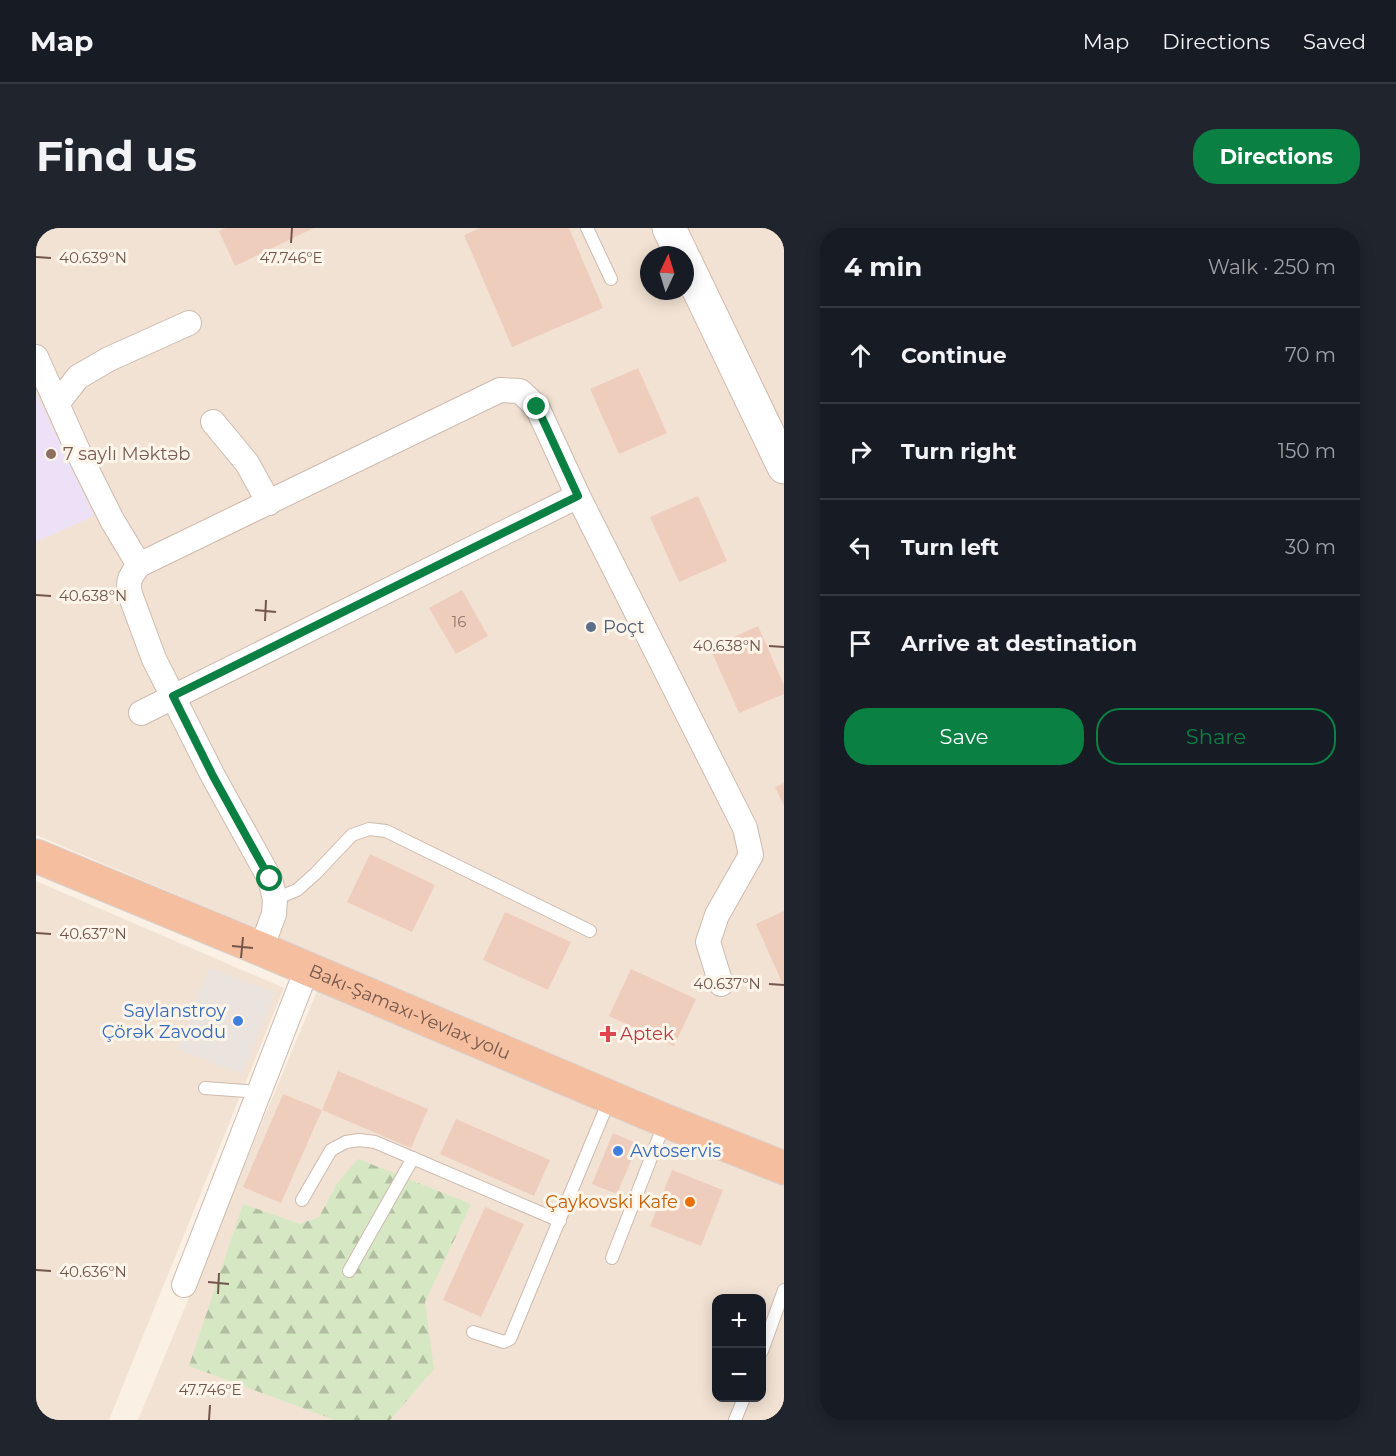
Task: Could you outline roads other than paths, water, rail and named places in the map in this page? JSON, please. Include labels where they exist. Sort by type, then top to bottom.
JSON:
[{"type":"highway","name":"Bakı-Şamaxı-Yevlax yolu","points":[[36,856],[666,1121],[784,1168]]},
{"type":"main road","points":[[669,228],[678,246]]},
{"type":"main road","points":[[694,280],[784,467]]},
{"type":"street","points":[[57,404],[78,377],[109,358],[189,323]]},
{"type":"street","points":[[36,357],[83,462],[112,520],[139,565]]},
{"type":"street","points":[[261,949],[274,914],[270,879],[213,776],[154,658],[130,594],[128,584],[130,577],[139,565],[500,390],[520,391],[537,407],[578,496],[745,828],[751,855],[717,915],[708,942],[721,984]]},
{"type":"street","points":[[213,422],[248,463],[269,503]]},
{"type":"street","points":[[141,713],[578,496]]},
{"type":"street","points":[[184,1285],[307,969]]},
{"type":"lane","points":[[587,228],[610,279]]},
{"type":"lane","points":[[274,899],[297,890],[352,835],[369,829],[386,831],[590,931]]},
{"type":"lane","points":[[205,1088],[259,1092]]},
{"type":"lane","points":[[473,1332],[504,1342],[510,1339],[610,1097]]},
{"type":"lane","points":[[612,1258],[666,1121]]},
{"type":"lane","points":[[302,1200],[331,1150],[346,1142],[359,1140],[375,1142],[560,1221]]},
{"type":"lane","points":[[349,1271],[413,1158]]},
{"type":"lane","points":[[763,1348],[784,1290]]},
{"type":"lane","points":[[735,1420],[742,1402]]},
{"type":"place","name":"7 saylı Məktəb","points":[[51,454]]},
{"type":"place","name":"Poçt","points":[[591,627]]},
{"type":"place","name":"Saylanstroy Çörək Zavodu","points":[[238,1021]]},
{"type":"place","name":"Aptek","points":[[608,1034]]},
{"type":"place","name":"Avtoservis","points":[[618,1151]]},
{"type":"place","name":"Çaykovski Kafe","points":[[690,1202]]}]
